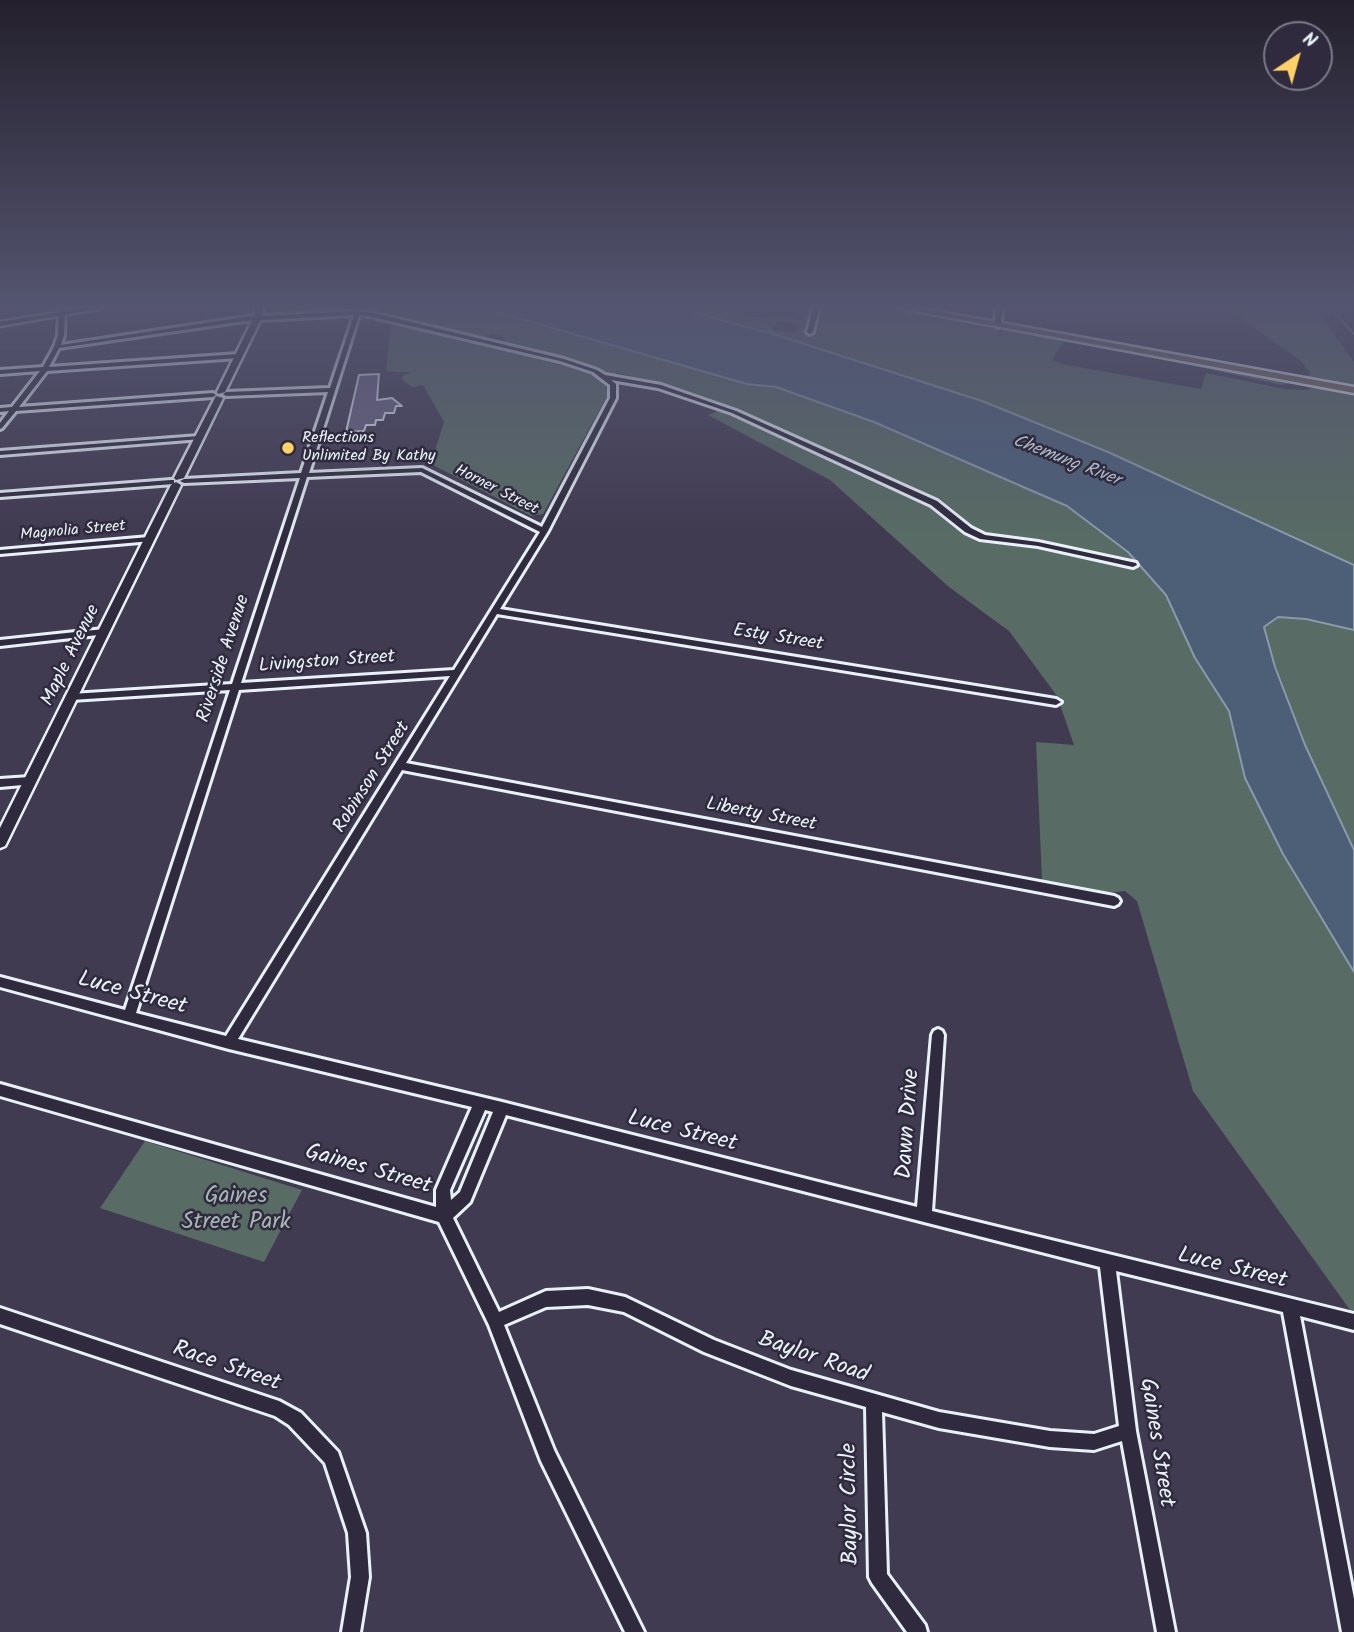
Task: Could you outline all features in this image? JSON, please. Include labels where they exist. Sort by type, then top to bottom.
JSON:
[{"type":"main road","name":"Maple Avenue","points":[[0,842],[225,384]]},
{"type":"main road","points":[[1322,384],[1354,390]]},
{"type":"street","points":[[0,427],[33,384]]},
{"type":"street","name":"Riverside Avenue","points":[[129,1016],[332,384]]},
{"type":"street","name":"Robinson Street","points":[[229,1042],[544,531],[613,398],[613,384]]},
{"type":"street","points":[[648,384],[734,412],[934,503],[968,530],[983,537],[1038,544],[1133,565]]},
{"type":"street","points":[[0,410],[330,390]]},
{"type":"street","points":[[0,453],[199,438]]},
{"type":"street","name":"Horner Street","points":[[0,495],[178,481],[422,470],[544,531]]},
{"type":"street","name":"Magnolia Street","points":[[0,552],[149,540]]},
{"type":"street","name":"Esty Street","points":[[494,611],[1056,702]]},
{"type":"street","points":[[0,643],[104,632]]},
{"type":"street","name":"Livingston Street","points":[[71,697],[458,673]]},
{"type":"street","name":"Liberty Street","points":[[401,766],[1114,901]]},
{"type":"street","points":[[0,783],[30,781]]},
{"type":"street","name":"Luce Street","points":[[0,982],[229,1042],[1354,1322]]},
{"type":"street","name":"Dawn Drive","points":[[924,1216],[938,1035]]},
{"type":"street","name":"Gaines Street","points":[[0,1090],[444,1216],[495,1321],[547,1455],[635,1632]]},
{"type":"street","points":[[444,1216],[443,1190],[481,1103]]},
{"type":"street","points":[[444,1216],[465,1197],[502,1108]]},
{"type":"street","name":"Gaines Street","points":[[1107,1260],[1128,1431],[1166,1632]]},
{"type":"street","name":"Baylor Road","points":[[495,1321],[546,1299],[588,1297],[625,1305],[710,1346],[790,1378],[874,1404],[939,1420],[1050,1439],[1094,1442],[1128,1431]]},
{"type":"street","points":[[1290,1306],[1352,1632]]},
{"type":"street","name":"Race Street","points":[[0,1316],[279,1409],[295,1419],[332,1458],[357,1533],[360,1577],[351,1632]]},
{"type":"street","name":"Baylor Circle","points":[[874,1404],[878,1577],[918,1632]]},
{"type":"green space","points":[[408,384],[605,384],[608,394],[543,514],[531,516],[431,464],[444,422],[423,385],[412,387]]},
{"type":"green space","points":[[659,384],[749,384],[776,387],[874,422],[1067,506],[1128,552],[1166,595],[1195,658],[1229,711],[1245,778],[1283,854],[1354,972],[1354,1311],[1350,1310],[1193,1091],[1137,901],[1125,891],[1107,893],[1042,880],[1036,742],[1074,745],[1057,696],[1009,631],[949,587],[830,480],[708,415],[726,408]]},
{"type":"green space","points":[[929,384],[1174,384],[1201,389],[1203,384],[1261,384],[1306,390],[1320,386],[1354,393],[1354,565],[1178,483],[982,401]]},
{"type":"green space","points":[[1278,617],[1306,619],[1354,630],[1354,850],[1305,745],[1275,667],[1264,627]]},
{"type":"green space","name":"Gaines Street Park","points":[[145,1141],[302,1190],[264,1262],[100,1208]]},
{"type":"water","name":"Chemung River","points":[[749,384],[929,384],[982,401],[1108,452],[1354,565],[1354,630],[1306,619],[1278,617],[1264,627],[1275,667],[1305,745],[1354,850],[1354,972],[1283,854],[1245,778],[1229,711],[1195,658],[1166,595],[1128,552],[1067,506],[874,422],[776,387]]},
{"type":"building","points":[[357,384],[378,384],[377,400],[392,398],[402,406],[396,406],[394,413],[385,413],[383,420],[376,420],[375,425],[366,425],[364,431],[346,432]]},
{"type":"place","name":"Reflections Unlimited By Kathy","points":[[288,448]]}]
